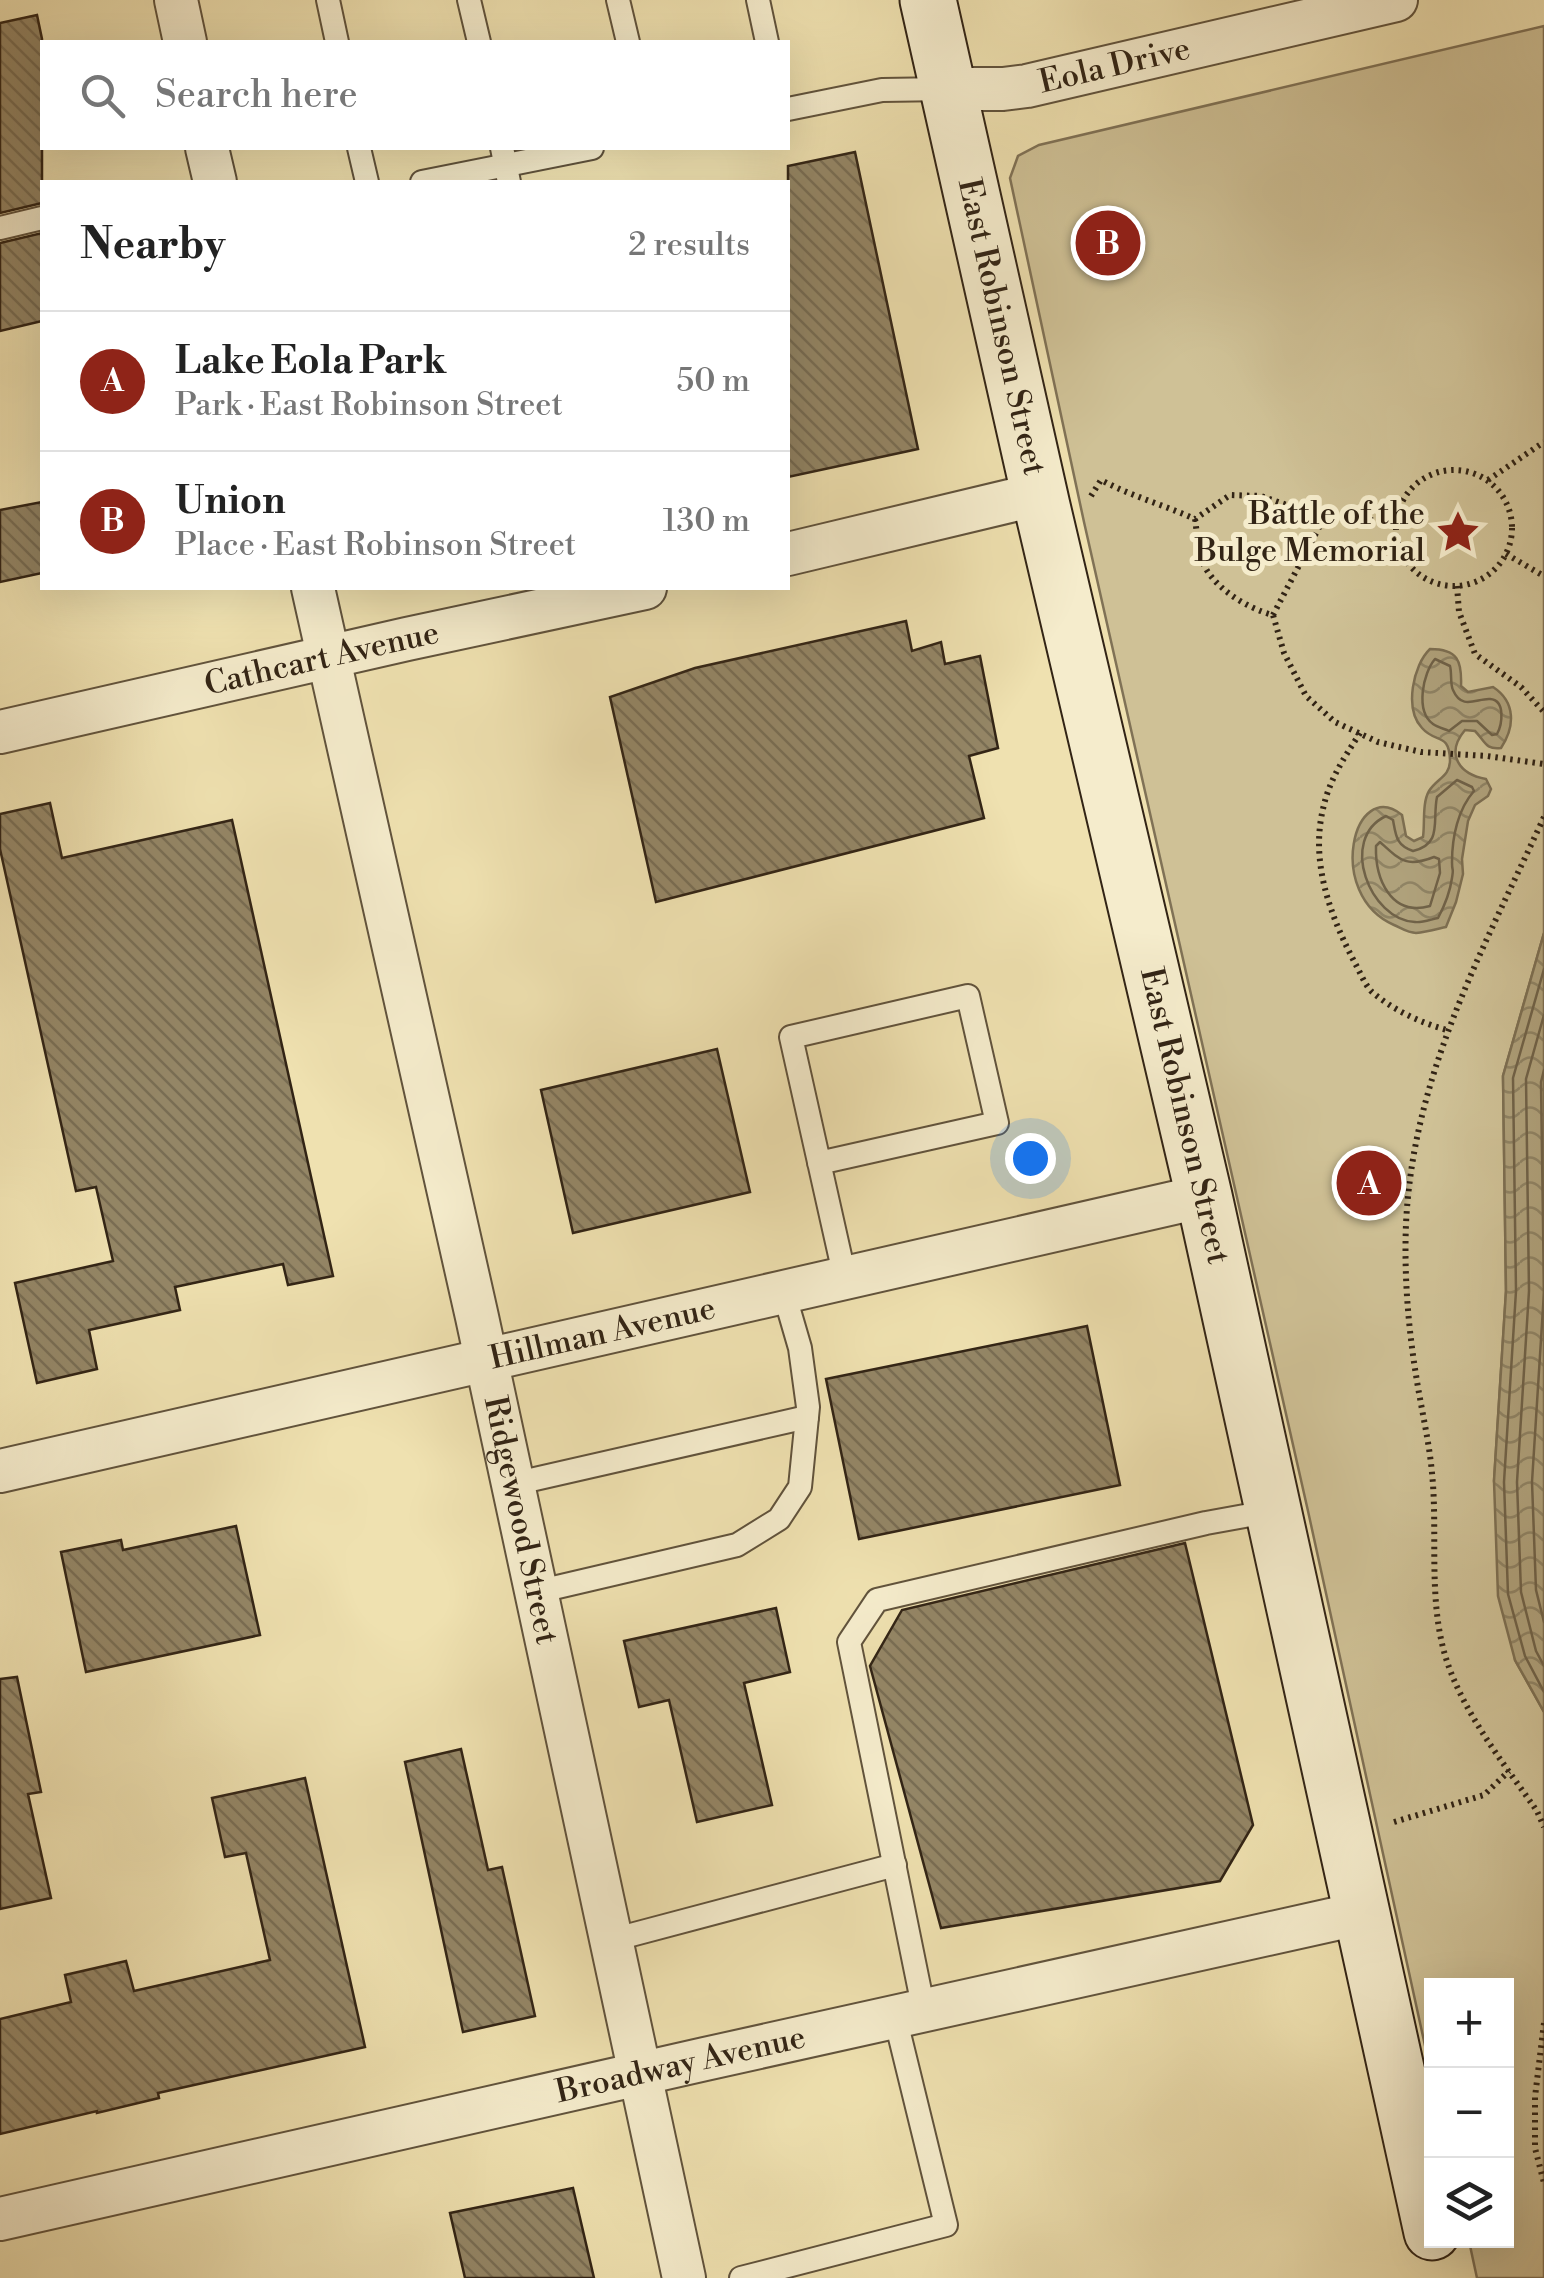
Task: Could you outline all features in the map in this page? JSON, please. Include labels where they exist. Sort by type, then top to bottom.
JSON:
[{"type":"main road","name":"East Robinson Street","points":[[928,0],[1040,500],[1204,1196],[1424,2196]]},
{"type":"main road","points":[[1435,2248],[1442,2278]]},
{"type":"street","points":[[176,0],[185,40]]},
{"type":"street","name":"Eola Drive","points":[[947,89],[1027,86],[1396,0]]},
{"type":"street","points":[[790,554],[1040,500]]},
{"type":"street","name":"Ridgewood Street","points":[[313,590],[486,1360],[684,2278]]},
{"type":"street","name":"Cathcart Avenue","points":[[0,732],[618,591]]},
{"type":"street","name":"Hillman Avenue","points":[[0,1471],[1204,1196]]},
{"type":"street","name":"Broadway Avenue","points":[[0,2219],[1362,1913]]},
{"type":"lane","points":[[328,0],[337,40]]},
{"type":"lane","points":[[470,0],[479,40]]},
{"type":"lane","points":[[618,0],[628,40]]},
{"type":"lane","points":[[758,0],[767,40]]},
{"type":"lane","points":[[790,109],[882,90],[947,89]]},
{"type":"lane","points":[[360,150],[367,180]]},
{"type":"lane","points":[[432,180],[582,150]]},
{"type":"lane","points":[[0,228],[40,218]]},
{"type":"lane","points":[[819,1163],[997,1122],[968,996],[792,1037],[819,1163],[845,1278]]},
{"type":"lane","points":[[536,1592],[737,1546],[780,1519],[800,1487],[808,1407],[800,1348],[784,1292]]},
{"type":"lane","points":[[513,1484],[807,1417]]},
{"type":"lane","points":[[741,2278],[946,2225],[929,2153],[895,1865],[849,1642],[877,1600],[1273,1510]]},
{"type":"lane","points":[[612,1940],[895,1865]]},
{"type":"path","points":[[1488,480],[1544,442]]},
{"type":"path","points":[[1450,469],[1488,480],[1509,506],[1512,539],[1506,554],[1494,570],[1477,582],[1437,584],[1419,574],[1398,541],[1396,520],[1402,502],[1414,486],[1431,474],[1450,469]]},
{"type":"path","points":[[1040,500],[1088,499],[1102,480],[1195,518]]},
{"type":"path","points":[[1195,518],[1230,495],[1260,496],[1324,518],[1396,520]]},
{"type":"path","points":[[1195,518],[1202,561],[1217,584],[1261,612],[1273,615]]},
{"type":"path","points":[[1324,518],[1273,615],[1284,654],[1306,696],[1335,722],[1378,742],[1422,752],[1544,764]]},
{"type":"path","points":[[1506,554],[1544,576]]},
{"type":"path","points":[[1457,586],[1459,612],[1475,654],[1521,687],[1544,712]]},
{"type":"path","points":[[1360,734],[1334,773],[1322,811],[1322,882],[1342,938],[1368,990],[1397,1010],[1448,1030]]},
{"type":"path","points":[[1544,817],[1481,949],[1448,1030],[1412,1158],[1406,1226],[1408,1304],[1432,1471],[1437,1608],[1444,1654],[1462,1697],[1544,1827]]},
{"type":"path","points":[[1393,1822],[1484,1795],[1509,1771]]},
{"type":"path","points":[[1544,2023],[1534,2096],[1535,2148],[1544,2183]]},
{"type":"shaded area","points":[[1544,26],[1544,933],[1503,1076],[1506,1291],[1494,1481],[1515,1660],[1544,1712],[1544,2278],[1477,2278],[1471,2248],[1514,2248],[1514,1978],[1424,1978],[1424,2041],[1010,178],[1018,156],[1039,145]]},
{"type":"water","points":[[1430,649],[1447,651],[1456,658],[1461,686],[1468,692],[1493,687],[1501,693],[1509,707],[1511,723],[1501,748],[1488,746],[1475,731],[1465,730],[1459,739],[1458,762],[1469,773],[1486,779],[1491,789],[1475,805],[1468,821],[1463,874],[1446,927],[1416,933],[1394,925],[1372,910],[1359,889],[1353,866],[1354,844],[1360,824],[1371,811],[1385,807],[1402,815],[1406,836],[1414,841],[1423,837],[1427,796],[1448,770],[1450,760],[1447,745],[1422,728],[1413,710],[1415,676]]},
{"type":"water","points":[[1544,933],[1544,1712],[1515,1660],[1498,1596],[1494,1481],[1506,1291],[1503,1076]]},
{"type":"building","points":[[37,15],[42,39],[42,180],[40,203],[0,213],[0,23]]},
{"type":"building","points":[[855,152],[918,449],[790,477],[788,166]]},
{"type":"building","points":[[40,233],[40,321],[0,331],[0,243]]},
{"type":"building","points":[[40,502],[40,573],[0,582],[0,510]]},
{"type":"building","points":[[906,621],[912,651],[941,642],[945,664],[980,656],[998,748],[969,756],[984,818],[656,902],[610,697],[695,668]]},
{"type":"building","points":[[50,803],[62,858],[232,820],[333,1276],[288,1285],[283,1264],[175,1287],[180,1310],[89,1330],[97,1369],[37,1383],[15,1283],[113,1261],[96,1187],[76,1191],[0,849],[0,814]]},
{"type":"building","points":[[717,1049],[750,1192],[573,1233],[541,1090]]},
{"type":"building","points":[[1087,1326],[1120,1485],[859,1539],[826,1379]]},
{"type":"building","points":[[236,1526],[260,1635],[86,1672],[61,1552],[121,1540],[123,1550]]},
{"type":"building","points":[[1185,1543],[1253,1825],[1220,1881],[941,1928],[870,1666],[902,1610]]},
{"type":"building","points":[[776,1608],[790,1672],[744,1683],[772,1805],[697,1822],[669,1700],[639,1707],[624,1641]]},
{"type":"building","points":[[17,1677],[41,1792],[28,1794],[51,1898],[0,1909],[0,1679]]},
{"type":"building","points":[[461,1749],[488,1870],[502,1867],[535,2016],[463,2032],[405,1762]]},
{"type":"building","points":[[305,1778],[365,2047],[158,2093],[159,2098],[0,2134],[0,2019],[71,2002],[65,1975],[126,1961],[134,1991],[270,1960],[246,1853],[225,1857],[212,1798]]},
{"type":"building","points":[[573,2188],[594,2278],[465,2278],[450,2213]]},
{"type":"place","name":"Union","points":[[1108,243]]},
{"type":"place","name":"Battle of the Bulge Memorial","points":[[1458,532]]},
{"type":"place","name":"Lake Eola Park","points":[[1369,1183]]}]
